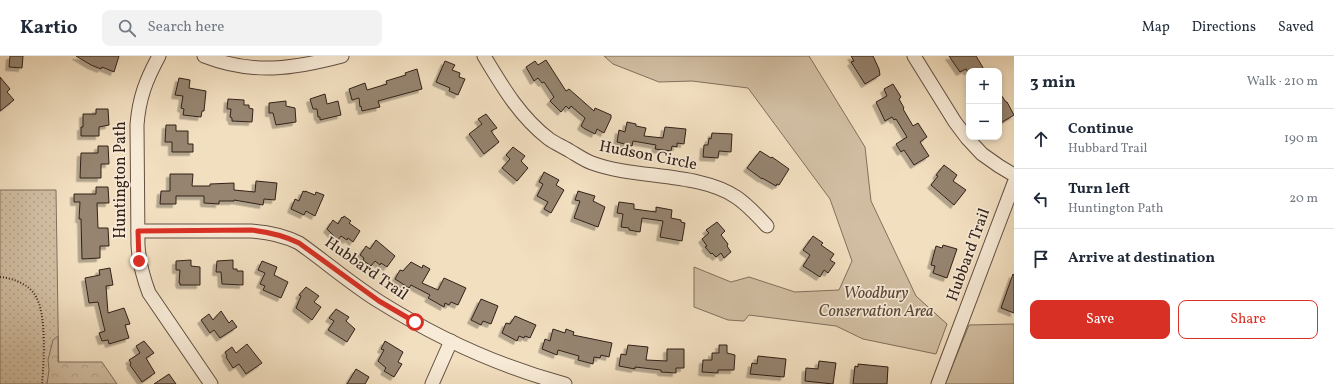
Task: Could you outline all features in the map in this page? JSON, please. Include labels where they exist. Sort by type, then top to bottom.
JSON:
[{"type":"street","name":"Huntington Path","points":[[159,56],[147,78],[138,109],[139,261],[149,293],[211,384]]},
{"type":"street","points":[[204,56],[240,66],[272,68],[298,67],[342,56]]},
{"type":"street","name":"Hudson Circle","points":[[484,56],[505,91],[524,116],[550,139],[591,163],[629,173],[712,185],[735,196],[751,208],[767,226]]},
{"type":"street","points":[[914,56],[955,122],[967,138],[982,154],[1014,175]]},
{"type":"street","name":"Hubbard Trail","points":[[938,384],[1014,183]]},
{"type":"street","name":"Hubbard Trail","points":[[138,231],[251,230],[284,236],[303,246],[379,301],[415,322],[452,341],[527,372],[565,384]]},
{"type":"street","points":[[432,384],[452,341]]},
{"type":"path","points":[[0,277],[10,278],[30,288],[39,303],[43,322],[42,384]]},
{"type":"green space","name":"Woodbury Conservation Area","points":[[604,56],[809,56],[865,147],[871,201],[916,296],[947,324],[936,354],[863,339],[836,326],[749,315],[744,321],[728,320],[694,307],[694,267],[731,282],[749,277],[795,292],[839,290],[852,261],[830,199],[748,88],[692,81],[659,82],[613,64]]},
{"type":"green space","points":[[0,190],[56,190],[59,384],[0,384]]},
{"type":"green space","name":"Woodbury Conservation Area","points":[[1014,324],[1014,384],[945,384],[969,325]]},
{"type":"green space","points":[[58,336],[58,362],[102,362],[117,384],[47,384],[49,370],[48,360],[53,340]]},
{"type":"building","points":[[10,56],[23,56],[22,68],[9,67]]},
{"type":"building","points":[[76,56],[119,56],[114,72],[102,67],[101,69],[91,65]]},
{"type":"building","points":[[851,56],[873,56],[880,75],[865,84],[851,62],[854,61]]},
{"type":"building","points":[[949,56],[976,56],[983,68],[966,68],[960,72]]},
{"type":"building","points":[[546,60],[566,91],[569,89],[594,111],[595,108],[611,115],[604,133],[597,129],[595,134],[581,126],[585,118],[571,106],[569,109],[566,106],[561,112],[550,101],[554,97],[544,82],[542,83],[538,78],[534,81],[526,67],[535,61],[538,65]]},
{"type":"building","points":[[445,61],[455,65],[452,70],[460,73],[459,77],[465,79],[458,95],[449,91],[450,88],[436,82]]},
{"type":"building","points":[[417,69],[422,89],[378,101],[380,107],[362,111],[359,98],[352,100],[349,89],[365,83],[367,90],[387,84],[386,81],[406,75],[405,73]]},
{"type":"building","points":[[0,77],[10,89],[7,92],[14,100],[0,111]]},
{"type":"building","points":[[179,78],[190,80],[189,88],[206,91],[204,111],[202,111],[201,117],[183,115],[184,109],[181,108],[183,96],[175,95]]},
{"type":"building","points":[[893,84],[901,97],[899,99],[904,108],[903,109],[913,126],[918,123],[927,137],[920,142],[929,156],[914,165],[904,150],[901,152],[896,144],[907,137],[896,119],[894,120],[892,117],[885,121],[876,102],[887,96],[884,89]]},
{"type":"building","points":[[325,94],[327,104],[338,101],[341,115],[320,120],[317,109],[313,109],[310,99]]},
{"type":"building","points":[[1002,96],[1007,102],[1014,115],[1002,122]]},
{"type":"building","points":[[228,99],[244,100],[244,105],[249,105],[249,108],[253,109],[252,122],[232,121],[232,118],[230,117],[231,109],[227,109]]},
{"type":"building","points":[[286,101],[286,106],[295,108],[296,122],[276,125],[273,113],[269,113],[269,103]]},
{"type":"building","points":[[96,109],[108,109],[109,125],[99,127],[99,136],[81,136],[83,114],[96,114]]},
{"type":"building","points":[[486,114],[497,128],[491,131],[499,142],[484,154],[469,134],[482,124],[478,119]]},
{"type":"building","points":[[627,122],[646,128],[644,136],[663,138],[665,127],[686,129],[684,144],[677,143],[677,147],[672,146],[671,151],[655,149],[656,145],[633,141],[632,146],[617,142],[619,130],[625,132]]},
{"type":"building","points":[[166,125],[176,125],[176,131],[188,131],[188,144],[193,144],[193,152],[172,152],[172,142],[165,142]]},
{"type":"building","points":[[712,133],[732,134],[731,152],[719,151],[718,158],[703,157],[704,145],[708,145],[709,138],[711,139]]},
{"type":"building","points":[[98,146],[108,146],[109,164],[101,164],[101,178],[80,178],[81,153],[98,153]]},
{"type":"building","points":[[513,147],[525,156],[521,161],[528,168],[517,181],[502,168],[510,159],[506,155]]},
{"type":"building","points":[[760,151],[771,158],[772,157],[789,169],[779,185],[777,184],[776,186],[762,179],[747,168]]},
{"type":"building","points":[[944,165],[957,175],[953,181],[966,190],[954,205],[931,185],[938,176],[936,175]]},
{"type":"building","points":[[544,172],[559,180],[556,185],[564,190],[551,213],[544,209],[548,202],[537,196],[543,184],[539,182]]},
{"type":"building","points":[[170,174],[193,174],[192,186],[210,186],[210,184],[234,183],[234,190],[255,192],[256,181],[277,183],[275,200],[264,199],[263,205],[234,200],[219,201],[219,204],[204,203],[204,196],[176,196],[176,204],[160,204],[161,191],[170,191]]},
{"type":"building","points":[[96,187],[108,187],[109,203],[97,203],[98,228],[108,228],[109,246],[100,246],[100,258],[82,259],[81,219],[79,219],[80,202],[74,202],[74,194],[96,194]]},
{"type":"building","points":[[303,191],[315,195],[316,192],[324,195],[315,216],[306,211],[304,215],[291,209],[295,199],[299,201]]},
{"type":"building","points":[[578,191],[595,196],[593,201],[605,207],[598,227],[574,218],[580,201],[575,200]]},
{"type":"building","points":[[619,202],[634,204],[634,209],[656,212],[656,207],[672,210],[671,218],[681,220],[681,222],[685,223],[682,241],[660,237],[663,221],[642,218],[640,232],[621,227],[623,214],[617,213]]},
{"type":"building","points":[[344,216],[351,221],[349,223],[360,231],[353,242],[348,238],[347,240],[341,236],[338,240],[327,229],[333,220],[338,224]]},
{"type":"building","points":[[717,222],[725,231],[721,235],[728,244],[727,246],[731,252],[724,258],[721,253],[716,257],[712,253],[711,254],[705,247],[707,246],[702,239],[709,233],[706,230]]},
{"type":"building","points":[[813,236],[823,243],[821,245],[834,254],[830,260],[835,263],[828,273],[824,270],[820,277],[803,266],[810,255],[803,250]]},
{"type":"building","points":[[376,240],[395,256],[387,267],[381,263],[380,265],[375,261],[371,266],[363,260],[364,258],[360,255],[366,246],[370,249]]},
{"type":"building","points":[[943,245],[957,249],[947,278],[933,273],[935,266],[931,265],[936,246],[942,248]]},
{"type":"building","points":[[191,260],[191,266],[200,267],[200,285],[180,285],[180,270],[176,270],[176,261]]},
{"type":"building","points":[[233,260],[233,269],[243,271],[243,285],[222,284],[221,272],[216,272],[217,261]]},
{"type":"building","points":[[262,261],[277,267],[274,275],[288,282],[281,298],[263,290],[265,286],[260,284],[265,273],[258,270]]},
{"type":"building","points":[[411,262],[422,268],[423,265],[430,269],[422,283],[438,290],[444,278],[466,288],[458,305],[451,302],[449,305],[445,303],[444,307],[428,298],[430,295],[411,285],[409,288],[395,279],[400,270],[403,271]]},
{"type":"building","points":[[110,268],[113,285],[106,286],[108,313],[124,308],[130,324],[125,325],[129,338],[109,344],[108,340],[102,341],[99,333],[105,331],[98,302],[89,303],[85,278],[100,275],[99,270]]},
{"type":"building","points":[[1013,274],[1014,275],[1014,313],[1001,308]]},
{"type":"building","points":[[306,287],[319,296],[314,302],[321,307],[312,320],[296,308],[301,296],[299,295]]},
{"type":"building","points":[[481,299],[498,306],[491,324],[483,321],[481,325],[471,320]]},
{"type":"building","points":[[336,309],[349,317],[346,321],[355,329],[347,342],[328,330],[334,321],[329,318]]},
{"type":"building","points":[[221,311],[229,323],[232,320],[237,327],[220,338],[214,330],[210,333],[201,320],[209,314],[213,320]]},
{"type":"building","points":[[515,316],[536,325],[530,338],[519,336],[517,341],[502,333],[506,323],[510,324]]},
{"type":"building","points":[[553,329],[565,333],[566,329],[574,332],[573,335],[612,343],[609,357],[601,355],[600,358],[594,357],[593,364],[578,360],[579,356],[558,350],[557,355],[542,349],[545,339],[550,341]]},
{"type":"building","points":[[144,341],[154,353],[146,358],[155,373],[142,382],[130,365],[131,363],[129,360],[140,353],[136,346]]},
{"type":"building","points":[[385,341],[403,352],[398,362],[402,364],[394,377],[384,371],[386,368],[378,361],[384,350],[381,349]]},
{"type":"building","points":[[247,344],[262,363],[246,374],[239,364],[233,368],[226,357],[225,352],[232,347],[236,353]]},
{"type":"building","points":[[628,345],[648,347],[646,360],[667,361],[667,349],[684,349],[684,368],[676,368],[676,373],[619,366],[621,354],[626,355]]},
{"type":"building","points":[[719,345],[727,345],[727,353],[735,355],[734,370],[718,370],[718,373],[702,372],[703,360],[712,360],[712,353],[719,353]]},
{"type":"building","points":[[758,356],[786,359],[784,377],[750,374],[752,363],[757,364]]},
{"type":"building","points":[[819,361],[836,363],[833,384],[805,381],[806,368],[818,369]]},
{"type":"building","points":[[858,364],[888,367],[887,384],[853,384],[855,366],[858,367]]},
{"type":"building","points":[[356,369],[369,377],[365,384],[347,384]]},
{"type":"building","points":[[169,374],[176,384],[154,384]]},
{"type":"route","points":[[139,261],[138,231],[251,230],[268,232],[284,236],[299,243],[379,301],[415,322]]}]
